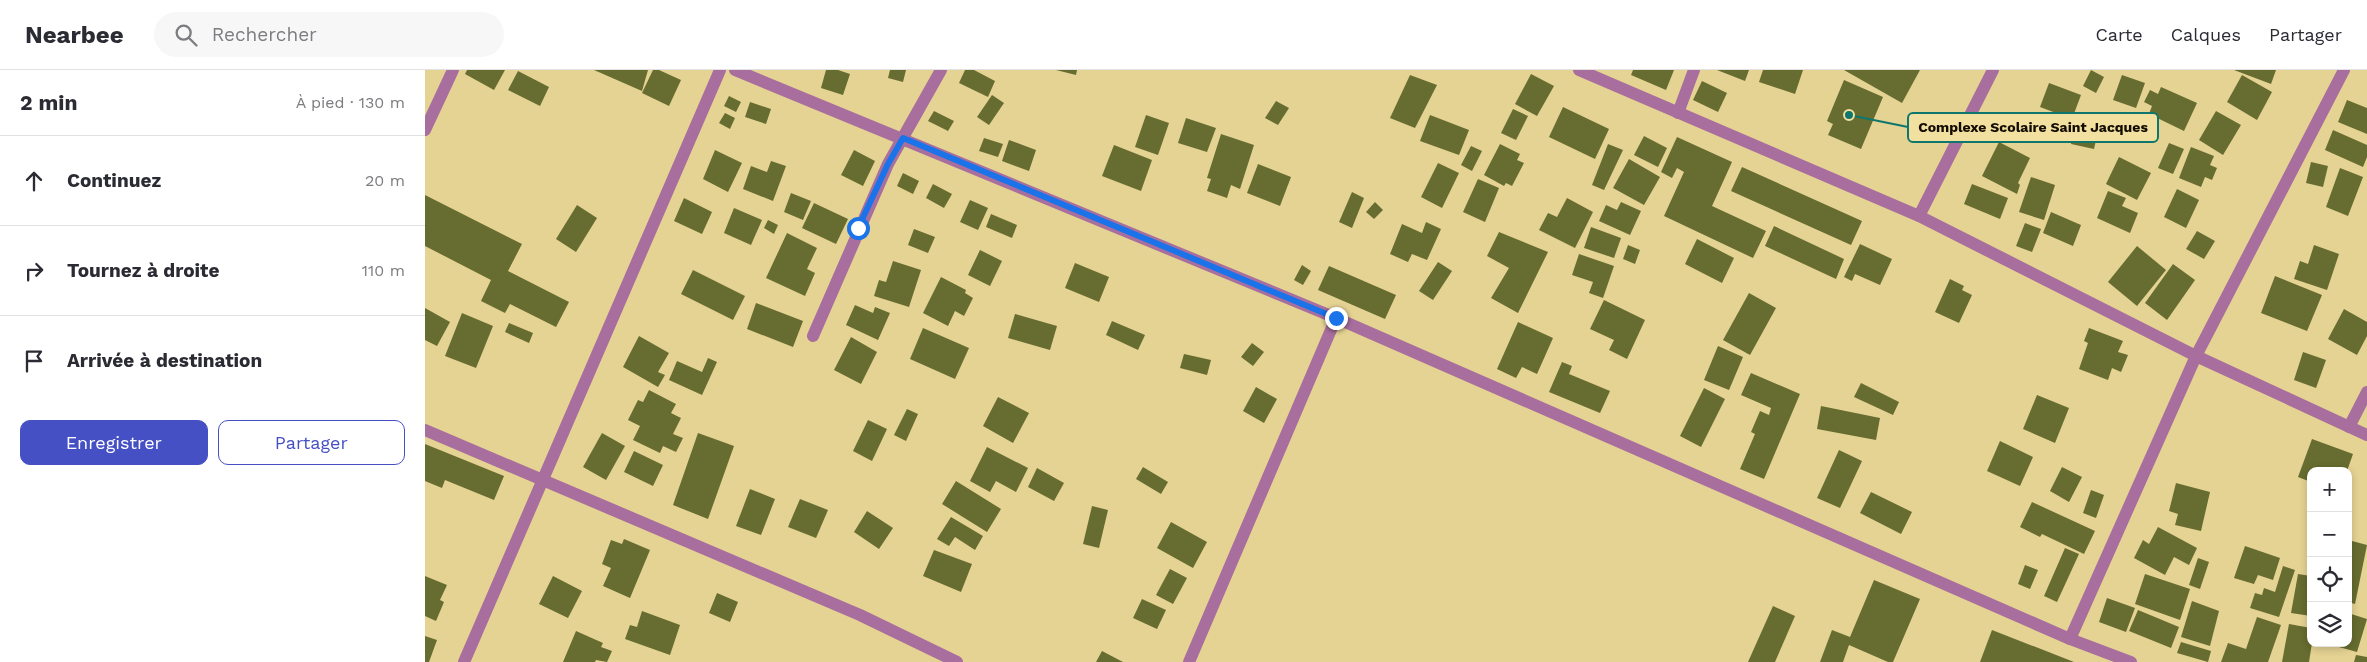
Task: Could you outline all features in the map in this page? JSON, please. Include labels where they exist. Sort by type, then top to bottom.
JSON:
[{"type":"street","points":[[425,130],[453,70]]},
{"type":"street","points":[[464,662],[544,482],[720,70]]},
{"type":"street","points":[[735,70],[1336,318],[2070,639],[2131,662]]},
{"type":"street","points":[[813,336],[858,228],[888,164],[941,70]]},
{"type":"street","points":[[1579,70],[1919,216],[2196,356],[2367,435]]},
{"type":"street","points":[[1678,112],[1694,70]]},
{"type":"street","points":[[1919,216],[1993,70]]},
{"type":"street","points":[[2070,639],[2196,356],[2344,70]]},
{"type":"street","points":[[1189,662],[1336,318]]},
{"type":"street","points":[[2349,427],[2367,392]]},
{"type":"street","points":[[425,430],[861,615],[957,662]]},
{"type":"building","points":[[467,70],[505,70],[494,90],[465,74]]},
{"type":"building","points":[[594,70],[648,70],[642,91]]},
{"type":"building","points":[[653,70],[659,70],[681,80],[669,106],[642,93]]},
{"type":"building","points":[[826,70],[838,70],[850,74],[843,95],[821,88]]},
{"type":"building","points":[[890,70],[906,70],[903,82],[888,78]]},
{"type":"building","points":[[965,70],[974,70],[995,81],[988,97],[959,83]]},
{"type":"building","points":[[1056,70],[1077,70],[1076,75]]},
{"type":"building","points":[[1633,70],[1674,70],[1666,90],[1631,75]]},
{"type":"building","points":[[1717,70],[1749,70],[1745,81]]},
{"type":"building","points":[[1763,70],[1803,70],[1795,94],[1759,82]]},
{"type":"building","points":[[1844,70],[1920,70],[1902,103]]},
{"type":"building","points":[[2091,70],[2104,77],[2096,93],[2083,86]]},
{"type":"building","points":[[2234,70],[2276,70],[2271,84]]},
{"type":"building","points":[[518,71],[549,87],[540,106],[508,90]]},
{"type":"building","points":[[1531,74],[1554,86],[1537,116],[1515,104]]},
{"type":"building","points":[[1410,75],[1437,85],[1415,128],[1390,118]]},
{"type":"building","points":[[2122,75],[2145,83],[2136,108],[2113,100]]},
{"type":"building","points":[[2242,75],[2272,92],[2257,120],[2227,102]]},
{"type":"building","points":[[1844,80],[1883,97],[1861,149],[1828,135],[1833,124],[1827,121]]},
{"type":"building","points":[[1702,81],[1727,93],[1718,112],[1693,100]]},
{"type":"building","points":[[2049,83],[2081,95],[2072,119],[2040,107]]},
{"type":"building","points":[[2161,87],[2197,103],[2184,131],[2149,114],[2152,106],[2144,102],[2150,90],[2158,94]]},
{"type":"building","points":[[992,95],[1004,103],[989,125],[977,117]]},
{"type":"building","points":[[729,96],[741,102],[736,112],[724,106]]},
{"type":"building","points":[[2347,100],[2367,108],[2367,134],[2338,122]]},
{"type":"building","points":[[1276,101],[1289,108],[1278,125],[1265,118]]},
{"type":"building","points":[[750,102],[771,109],[766,124],[745,117]]},
{"type":"building","points":[[1563,107],[1609,129],[1595,159],[1549,137]]},
{"type":"building","points":[[1513,109],[1528,116],[1516,140],[1501,133]]},
{"type":"building","points":[[934,111],[954,121],[948,131],[928,121]]},
{"type":"building","points":[[2216,111],[2241,125],[2223,155],[2199,140]]},
{"type":"building","points":[[725,113],[735,118],[730,129],[719,123]]},
{"type":"building","points":[[2077,113],[2101,118],[2094,149],[2071,144]]},
{"type":"building","points":[[1146,115],[1169,123],[1158,155],[1135,147]]},
{"type":"building","points":[[1430,115],[1469,130],[1459,155],[1420,141]]},
{"type":"building","points":[[1186,118],[1216,128],[1207,152],[1178,143]]},
{"type":"building","points":[[2333,130],[2367,145],[2367,157],[2363,167],[2325,150]]},
{"type":"building","points":[[1221,134],[1254,145],[1240,189],[1231,185],[1227,198],[1207,191],[1211,179],[1207,178]]},
{"type":"building","points":[[1644,136],[1667,148],[1658,167],[1634,155]]},
{"type":"building","points":[[1677,137],[1732,162],[1712,206],[1766,231],[1753,258],[1664,216],[1684,172],[1677,168],[1672,178],[1661,172]]},
{"type":"building","points":[[984,138],[1003,144],[998,157],[979,151]]},
{"type":"building","points":[[1009,140],[1036,150],[1029,171],[1002,161]]},
{"type":"building","points":[[1999,142],[2030,158],[2018,183],[2020,185],[2017,194],[1982,176]]},
{"type":"building","points":[[2169,143],[2184,149],[2173,174],[2158,168]]},
{"type":"building","points":[[1500,144],[1520,154],[1517,160],[1524,163],[1512,186],[1506,183],[1504,186],[1484,175]]},
{"type":"building","points":[[1608,144],[1623,150],[1604,190],[1592,185]]},
{"type":"building","points":[[1114,145],[1152,160],[1141,191],[1102,176]]},
{"type":"building","points":[[1471,146],[1482,151],[1472,171],[1461,165]]},
{"type":"building","points":[[2191,147],[2214,156],[2210,165],[2217,168],[2212,180],[2205,177],[2201,187],[2179,178]]},
{"type":"building","points":[[715,150],[742,163],[728,192],[703,179]]},
{"type":"building","points":[[854,150],[875,161],[863,186],[841,175]]},
{"type":"building","points":[[2119,157],[2151,173],[2137,200],[2106,184]]},
{"type":"building","points":[[1629,159],[1660,177],[1644,205],[1613,188]]},
{"type":"building","points":[[771,161],[786,166],[773,201],[743,189],[751,166],[767,172]]},
{"type":"building","points":[[2311,162],[2328,166],[2323,187],[2306,183]]},
{"type":"building","points":[[1438,163],[1459,173],[1442,208],[1421,197]]},
{"type":"building","points":[[1258,164],[1291,177],[1280,206],[1247,193]]},
{"type":"building","points":[[1742,167],[1862,221],[1851,245],[1731,191]]},
{"type":"building","points":[[2340,168],[2363,177],[2348,216],[2326,207]]},
{"type":"building","points":[[903,173],[919,181],[913,194],[897,186]]},
{"type":"building","points":[[2031,177],[2055,185],[2044,220],[2019,212]]},
{"type":"building","points":[[1478,179],[1499,188],[1485,222],[1463,212]]},
{"type":"building","points":[[933,184],[952,194],[944,208],[926,198]]},
{"type":"building","points":[[1972,184],[2008,198],[2000,219],[1964,204]]},
{"type":"building","points":[[2177,189],[2199,200],[2186,228],[2164,217]]},
{"type":"building","points":[[2108,191],[2126,198],[2122,206],[2138,213],[2130,233],[2097,218]]},
{"type":"building","points":[[1352,192],[1364,198],[1352,228],[1339,222]]},
{"type":"building","points":[[791,193],[811,201],[803,220],[784,212]]},
{"type":"building","points":[[425,195],[522,244],[508,271],[569,302],[556,327],[510,304],[505,313],[481,301],[491,280],[425,246]]},
{"type":"building","points":[[684,198],[712,212],[702,234],[674,221]]},
{"type":"building","points":[[1567,198],[1593,212],[1575,248],[1539,230],[1548,213],[1557,217]]},
{"type":"building","points":[[970,200],[988,208],[978,230],[960,222]]},
{"type":"building","points":[[1375,202],[1383,210],[1374,219],[1366,212]]},
{"type":"building","points":[[1621,202],[1641,211],[1630,235],[1599,221],[1606,205],[1617,210]]},
{"type":"building","points":[[814,203],[848,219],[836,244],[802,228]]},
{"type":"building","points":[[577,205],[597,218],[576,252],[556,239]]},
{"type":"building","points":[[734,208],[762,220],[751,245],[724,233]]},
{"type":"building","points":[[2051,212],[2081,225],[2073,246],[2043,233]]},
{"type":"building","points":[[991,214],[1017,225],[1012,238],[986,227]]},
{"type":"building","points":[[768,220],[778,225],[774,234],[764,228]]},
{"type":"building","points":[[1426,222],[1441,229],[1427,260],[1412,254],[1408,262],[1390,254],[1402,224],[1422,233]]},
{"type":"building","points":[[2025,223],[2041,229],[2032,252],[2016,246]]},
{"type":"building","points":[[1774,226],[1844,259],[1836,279],[1765,246]]},
{"type":"building","points":[[1591,227],[1621,238],[1614,258],[1584,248]]},
{"type":"building","points":[[914,229],[935,237],[928,253],[908,245]]},
{"type":"building","points":[[2197,231],[2215,241],[2204,259],[2186,249]]},
{"type":"building","points":[[1499,232],[1548,252],[1518,313],[1491,298],[1509,268],[1487,256]]},
{"type":"building","points":[[787,233],[817,248],[807,269],[815,273],[805,296],[766,278]]},
{"type":"building","points":[[1697,239],[1734,258],[1722,283],[1685,264]]},
{"type":"building","points":[[1860,244],[1892,259],[1880,285],[1855,274],[1852,281],[1844,277]]},
{"type":"building","points":[[1628,245],[1640,250],[1635,264],[1623,259]]},
{"type":"building","points":[[2314,245],[2339,254],[2327,290],[2294,279],[2300,261],[2308,264]]},
{"type":"building","points":[[2137,246],[2166,270],[2137,306],[2108,282]]},
{"type":"building","points":[[980,250],[1002,261],[990,286],[968,275]]},
{"type":"building","points":[[1579,254],[1614,266],[1603,298],[1589,293],[1593,282],[1572,275]]},
{"type":"building","points":[[893,261],[921,270],[909,307],[874,296],[879,280],[886,282]]},
{"type":"building","points":[[1438,262],[1452,271],[1433,300],[1419,291]]},
{"type":"building","points":[[1075,263],[1109,277],[1099,302],[1065,288]]},
{"type":"building","points":[[2173,264],[2195,280],[2167,320],[2145,303]]},
{"type":"building","points":[[1302,265],[1311,271],[1303,285],[1294,280]]},
{"type":"building","points":[[1329,266],[1396,295],[1385,319],[1318,290]]},
{"type":"building","points":[[693,270],[745,296],[733,320],[681,294]]},
{"type":"building","points":[[2275,276],[2322,295],[2307,331],[2261,313]]},
{"type":"building","points":[[941,277],[966,290],[965,293],[973,298],[964,316],[955,311],[948,326],[923,313]]},
{"type":"building","points":[[1950,279],[1964,286],[1962,290],[1972,295],[1959,323],[1935,312]]},
{"type":"building","points":[[1749,293],[1776,308],[1750,355],[1723,340]]},
{"type":"building","points":[[1604,300],[1645,320],[1627,359],[1609,350],[1614,340],[1590,329]]},
{"type":"building","points":[[756,303],[803,321],[793,347],[747,329]]},
{"type":"building","points":[[855,305],[873,313],[875,307],[890,313],[878,340],[846,325]]},
{"type":"building","points":[[425,308],[450,322],[437,346],[425,340]]},
{"type":"building","points":[[2344,309],[2367,322],[2367,336],[2357,355],[2328,339]]},
{"type":"building","points":[[462,313],[493,326],[476,368],[445,356]]},
{"type":"building","points":[[1015,314],[1057,326],[1050,350],[1008,338]]},
{"type":"building","points":[[1112,321],[1145,335],[1138,350],[1106,335]]},
{"type":"building","points":[[1518,322],[1553,338],[1537,374],[1522,367],[1516,378],[1497,369]]},
{"type":"building","points":[[509,323],[533,333],[529,343],[505,332]]},
{"type":"building","points":[[923,328],[969,348],[955,379],[910,359]]},
{"type":"building","points":[[2089,328],[2123,341],[2118,352],[2128,355],[2121,372],[2112,368],[2108,380],[2079,369],[2088,343],[2084,341]]},
{"type":"building","points":[[639,336],[669,353],[658,372],[665,375],[658,387],[623,367]]},
{"type":"building","points":[[851,337],[877,352],[861,384],[834,370]]},
{"type":"building","points":[[1252,343],[1264,352],[1253,366],[1241,357]]},
{"type":"building","points":[[1718,346],[1743,357],[1729,390],[1704,380]]},
{"type":"building","points":[[2303,352],[2326,360],[2316,388],[2294,380]]},
{"type":"building","points":[[1184,354],[1211,360],[1207,375],[1180,368]]},
{"type":"building","points":[[708,358],[717,362],[702,395],[669,380],[677,361],[702,372]]},
{"type":"building","points":[[1562,362],[1572,366],[1569,374],[1610,391],[1600,413],[1549,392]]},
{"type":"building","points":[[1751,373],[1800,394],[1764,479],[1740,469],[1755,434],[1751,432],[1760,411],[1769,415],[1771,408],[1741,395]]},
{"type":"building","points":[[1861,383],[1899,402],[1893,415],[1854,397]]},
{"type":"building","points":[[1256,387],[1277,399],[1264,423],[1243,411]]},
{"type":"building","points":[[1704,388],[1725,399],[1701,447],[1680,436]]},
{"type":"building","points":[[649,390],[676,404],[671,413],[681,418],[673,434],[683,438],[676,452],[663,446],[660,453],[633,440],[640,426],[628,420],[638,400],[643,402]]},
{"type":"building","points":[[2037,395],[2069,408],[2055,443],[2023,429]]},
{"type":"building","points":[[998,397],[1029,413],[1013,443],[983,426]]},
{"type":"building","points":[[1821,406],[1880,418],[1876,440],[1817,429]]},
{"type":"building","points":[[907,409],[918,414],[906,441],[894,435]]},
{"type":"building","points":[[868,420],[887,429],[872,461],[853,451]]},
{"type":"building","points":[[602,433],[625,446],[606,480],[583,467]]},
{"type":"building","points":[[698,433],[734,446],[708,519],[673,505]]},
{"type":"building","points":[[2312,439],[2353,454],[2348,467],[2307,467],[2307,480],[2298,477]]},
{"type":"building","points":[[2000,441],[2033,457],[2020,486],[1987,471]]},
{"type":"building","points":[[425,444],[504,476],[494,500],[445,480],[442,488],[425,481]]},
{"type":"building","points":[[987,447],[1028,468],[1016,492],[996,481],[990,492],[970,481]]},
{"type":"building","points":[[1839,450],[1862,461],[1840,508],[1817,498]]},
{"type":"building","points":[[634,451],[663,465],[653,486],[624,472]]},
{"type":"building","points":[[1143,467],[1168,482],[1161,494],[1136,479]]},
{"type":"building","points":[[2062,467],[2082,477],[2069,502],[2050,491]]},
{"type":"building","points":[[1037,468],[1064,483],[1054,501],[1028,487]]},
{"type":"building","points":[[956,481],[1001,509],[987,532],[942,504]]},
{"type":"building","points":[[2176,483],[2210,492],[2201,531],[2175,525],[2178,514],[2169,511]]},
{"type":"building","points":[[750,489],[775,499],[761,535],[736,526]]},
{"type":"building","points":[[2091,490],[2104,495],[2096,518],[2083,513]]},
{"type":"building","points":[[1871,492],[1912,512],[1901,534],[1860,513]]},
{"type":"building","points":[[800,499],[828,510],[816,538],[788,527]]},
{"type":"building","points":[[2032,502],[2095,531],[2084,554],[2042,534],[2040,537],[2020,527]]},
{"type":"building","points":[[1092,506],[1108,510],[1099,548],[1083,544]]},
{"type":"building","points":[[867,511],[893,528],[879,549],[854,532]]},
{"type":"building","points":[[951,517],[983,536],[975,550],[955,537],[949,546],[937,539]]},
{"type":"building","points":[[1171,522],[1207,542],[1193,568],[1157,548]]},
{"type":"building","points":[[2158,527],[2197,548],[2189,565],[2174,557],[2165,575],[2134,558],[2143,540],[2149,544]]},
{"type":"building","points":[[624,539],[650,550],[630,598],[603,586],[611,568],[602,564],[611,540],[622,544]]},
{"type":"building","points":[[2352,541],[2367,545],[2355,604],[2352,603]]},
{"type":"building","points":[[2245,546],[2280,558],[2273,580],[2258,575],[2254,584],[2234,578]]},
{"type":"building","points":[[2065,548],[2079,554],[2057,602],[2044,596]]},
{"type":"building","points":[[934,550],[972,564],[961,592],[923,576]]},
{"type":"building","points":[[2198,558],[2209,562],[2200,589],[2189,585]]},
{"type":"building","points":[[2025,565],[2038,570],[2030,589],[2018,584]]},
{"type":"building","points":[[2283,566],[2295,570],[2279,617],[2250,608],[2255,593],[2262,595],[2264,588],[2275,592]]},
{"type":"building","points":[[1170,569],[1187,578],[1173,604],[1156,595]]},
{"type":"building","points":[[2145,574],[2190,589],[2180,620],[2135,604]]},
{"type":"building","points":[[2298,574],[2307,575],[2307,615],[2291,613]]},
{"type":"building","points":[[425,576],[447,585],[440,600],[444,602],[436,621],[425,616]]},
{"type":"building","points":[[553,576],[582,591],[568,618],[539,604]]},
{"type":"building","points":[[1874,580],[1920,599],[1893,662],[1888,662],[1849,645],[1843,662],[1820,662],[1832,630],[1850,637]]},
{"type":"building","points":[[717,593],[738,602],[730,622],[709,613]]},
{"type":"building","points":[[2107,598],[2135,608],[2126,632],[2099,622]]},
{"type":"building","points":[[1142,599],[1166,610],[1157,629],[1133,618]]},
{"type":"building","points":[[2192,601],[2219,611],[2210,646],[2181,637]]},
{"type":"building","points":[[1773,606],[1795,616],[1775,662],[1748,662]]},
{"type":"building","points":[[2138,610],[2179,627],[2171,648],[2129,631]]},
{"type":"building","points":[[642,611],[680,625],[670,655],[625,639],[630,625],[637,627]]},
{"type":"building","points":[[2352,614],[2367,619],[2357,652],[2339,647],[2352,647]]},
{"type":"building","points":[[2257,617],[2281,625],[2268,662],[2221,662],[2228,643],[2246,649]]},
{"type":"building","points":[[2289,624],[2307,627],[2307,647],[2311,647],[2309,662],[2282,662]]},
{"type":"building","points":[[1992,630],[2074,662],[1980,662]]},
{"type":"building","points":[[576,631],[603,643],[601,647],[612,651],[607,662],[596,660],[595,662],[563,662]]},
{"type":"building","points":[[425,636],[437,640],[429,662],[425,662]]},
{"type":"building","points":[[2181,642],[2211,651],[2208,662],[2177,653]]},
{"type":"building","points":[[1102,651],[1123,662],[1096,662]]},
{"type":"building","points":[[2356,655],[2367,657],[2367,662],[2354,662]]},
{"type":"place","name":"Complexe Scolaire Saint Jacques","points":[[1849,115]]},
{"type":"route","points":[[858,228],[888,164],[903,138],[1336,318]]}]
